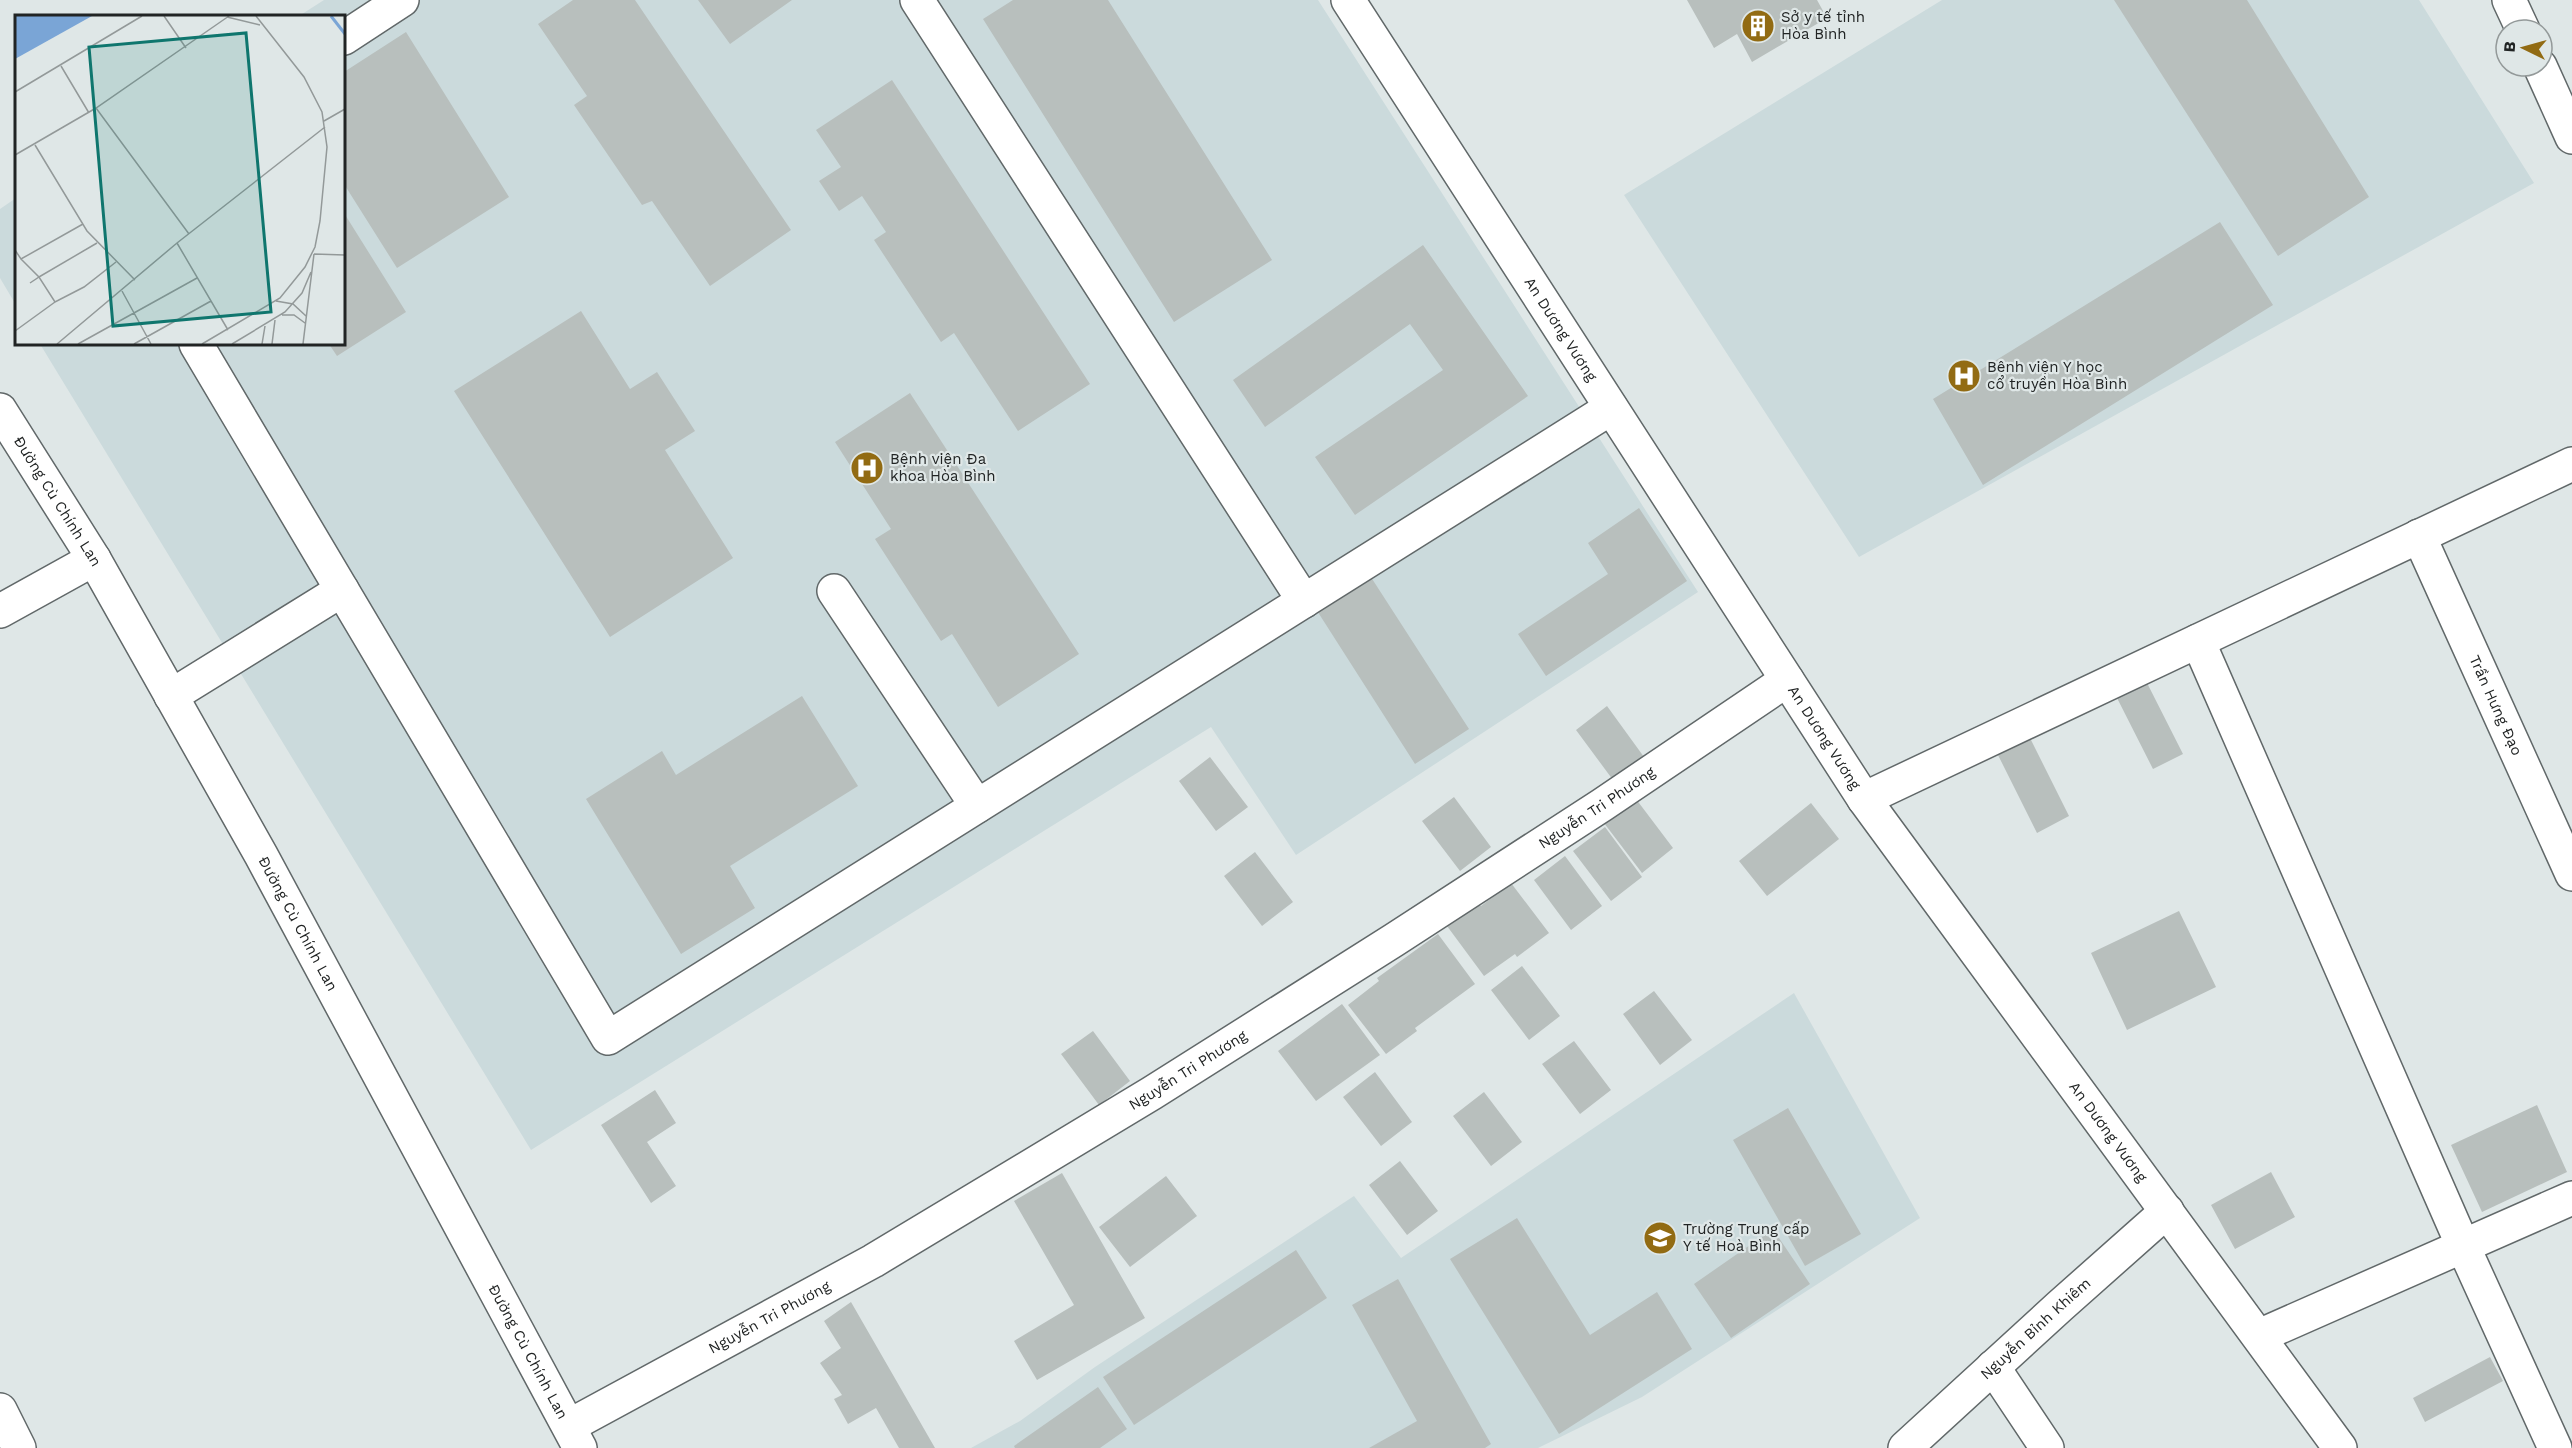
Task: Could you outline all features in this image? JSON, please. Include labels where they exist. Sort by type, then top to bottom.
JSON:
[{"type":"street","points":[[345,37],[402,0]]},
{"type":"street","points":[[917,0],[1304,601]]},
{"type":"street","name":"An Dương Vương","points":[[1348,0],[1864,799],[2340,1448]]},
{"type":"street","points":[[2509,0],[2517,18]]},
{"type":"street","points":[[2545,78],[2572,137]]},
{"type":"street","points":[[197,345],[608,1038],[1611,408]]},
{"type":"street","name":"Đường Cù Chính Lan","points":[[0,410],[94,559],[261,855],[574,1437]]},
{"type":"street","points":[[1864,799],[2572,464]]},
{"type":"street","name":"Trần Hưng Đạo","points":[[2419,536],[2572,874]]},
{"type":"street","points":[[0,610],[94,559]]},
{"type":"street","points":[[171,696],[342,590]]},
{"type":"street","points":[[834,591],[977,806]]},
{"type":"street","points":[[2198,641],[2463,1246],[2555,1448]]},
{"type":"street","name":"Nguyễn Tri Phương","points":[[574,1437],[1152,1093],[1484,882],[1787,681]]},
{"type":"street","points":[[2259,1336],[2572,1198]]},
{"type":"street","name":"Nguyễn Bỉnh Khiêm","points":[[1905,1448],[2167,1211]]},
{"type":"street","points":[[1993,1367],[2047,1448]]},
{"type":"street","points":[[0,1410],[19,1448]]},
{"type":"shaded area","name":"Bệnh viện Đa khoa Hòa Bình","points":[[324,0],[1318,0],[1698,592],[1296,855],[1211,727],[531,1150],[41,345],[345,345],[345,15],[301,15]]},
{"type":"shaded area","name":"Bệnh viện Y học cổ truyền Hòa Bình","points":[[1942,0],[2419,0],[2534,183],[1859,557],[1624,195]]},
{"type":"shaded area","points":[[15,199],[15,303],[0,278],[0,209]]},
{"type":"shaded area","name":"Trường Trung cấp Y tế Hoà Bình","points":[[1794,993],[1920,1218],[1642,1397],[1538,1448],[971,1448],[1020,1421],[1095,1367],[1354,1196],[1401,1258]]},
{"type":"building","points":[[573,0],[635,0],[791,230],[710,286],[652,201],[642,205],[574,105],[587,96],[538,24]]},
{"type":"building","points":[[698,0],[792,0],[730,44]]},
{"type":"building","points":[[1013,0],[1108,0],[1272,260],[1174,322],[983,19]]},
{"type":"building","name":"Sở y tế tỉnh Hòa Bình","points":[[1687,0],[1817,0],[1827,18],[1752,62],[1737,34],[1714,48]]},
{"type":"building","points":[[2114,0],[2247,0],[2369,197],[2278,256]]},
{"type":"building","points":[[406,32],[509,197],[397,268],[345,186],[345,71]]},
{"type":"building","points":[[892,80],[1090,384],[1018,431],[954,333],[941,342],[874,240],[886,232],[862,196],[839,211],[819,181],[841,167],[816,130]]},
{"type":"building","points":[[345,215],[406,312],[337,356],[330,345],[345,345]]},
{"type":"building","points":[[2220,222],[2273,305],[1983,485],[1933,399]]},
{"type":"building","points":[[1423,245],[1528,396],[1355,515],[1315,457],[1443,370],[1410,324],[1265,427],[1233,380]]},
{"type":"building","points":[[581,311],[630,389],[657,372],[695,431],[665,450],[733,558],[610,637],[454,391]]},
{"type":"building","points":[[910,393],[1079,654],[998,707],[952,634],[941,641],[875,539],[891,529],[835,442]]},
{"type":"building","points":[[1639,508],[1687,581],[1546,676],[1518,634],[1608,574],[1588,543]]},
{"type":"building","points":[[1367,571],[1469,729],[1415,764],[1314,606]]},
{"type":"building","points":[[2145,679],[2183,754],[2153,769],[2115,694]]},
{"type":"building","points":[[802,696],[858,786],[730,866],[755,908],[681,954],[586,799],[662,751],[676,775]]},
{"type":"building","points":[[1607,706],[1644,757],[1613,780],[1576,730]]},
{"type":"building","points":[[2030,738],[2069,816],[2037,833],[1998,755]]},
{"type":"building","points":[[1210,757],[1248,807],[1216,831],[1179,781]]},
{"type":"building","points":[[1454,797],[1491,847],[1460,871],[1422,821]]},
{"type":"building","points":[[1636,799],[1673,848],[1642,873],[1604,823]]},
{"type":"building","points":[[1811,803],[1839,839],[1767,896],[1739,861]]},
{"type":"building","points":[[1605,827],[1642,877],[1611,901],[1573,851]]},
{"type":"building","points":[[1255,852],[1293,902],[1262,926],[1224,876]]},
{"type":"building","points":[[1565,856],[1602,906],[1571,930],[1534,880]]},
{"type":"building","points":[[1511,883],[1549,933],[1517,957],[1515,954],[1484,976],[1447,926],[1478,903],[1481,906]]},
{"type":"building","points":[[2179,911],[2216,987],[2127,1030],[2091,953]]},
{"type":"building","points":[[1438,934],[1475,984],[1415,1028],[1417,1031],[1386,1054],[1348,1005],[1379,981],[1377,978]]},
{"type":"building","points":[[1522,966],[1560,1016],[1529,1040],[1491,990]]},
{"type":"building","points":[[1654,991],[1692,1040],[1660,1065],[1623,1014]]},
{"type":"building","points":[[1342,1004],[1380,1055],[1316,1101],[1278,1051]]},
{"type":"building","points":[[1093,1031],[1130,1081],[1099,1105],[1061,1054]]},
{"type":"building","points":[[1574,1041],[1611,1090],[1580,1114],[1542,1064]]},
{"type":"building","points":[[1375,1072],[1412,1122],[1381,1146],[1343,1097]]},
{"type":"building","points":[[655,1090],[676,1123],[647,1142],[676,1186],[651,1203],[601,1125]]},
{"type":"building","points":[[1484,1092],[1522,1142],[1491,1166],[1453,1116]]},
{"type":"building","points":[[2537,1105],[2567,1172],[2482,1212],[2451,1145]]},
{"type":"building","points":[[1788,1108],[1861,1234],[1805,1266],[1733,1140]]},
{"type":"building","points":[[1400,1161],[1438,1211],[1407,1235],[1369,1185]]},
{"type":"building","points":[[2271,1172],[2295,1217],[2235,1249],[2211,1205]]},
{"type":"building","points":[[1062,1173],[1145,1318],[1037,1380],[1014,1341],[1074,1305],[1014,1201]]},
{"type":"building","points":[[1166,1176],[1197,1216],[1130,1267],[1099,1227]]},
{"type":"building","points":[[1517,1218],[1590,1335],[1657,1292],[1692,1349],[1559,1434],[1450,1259]]},
{"type":"building","points":[[1773,1229],[1810,1284],[1731,1338],[1694,1284]]},
{"type":"building","points":[[1296,1250],[1327,1298],[1134,1425],[1103,1377]]},
{"type":"building","points":[[1398,1279],[1491,1444],[1485,1448],[1369,1448],[1417,1421],[1352,1305]]},
{"type":"building","points":[[851,1302],[935,1448],[899,1448],[876,1408],[848,1424],[834,1399],[842,1395],[820,1363],[841,1348],[824,1321]]},
{"type":"building","points":[[2490,1357],[2503,1381],[2425,1422],[2413,1398]]},
{"type":"building","points":[[1098,1387],[1127,1429],[1100,1448],[1015,1448],[1014,1446]]},
{"type":"place","name":"Sở y tế tỉnh Hòa Bình","points":[[1758,26]]},
{"type":"place","name":"Bệnh viện Y học cổ truyền Hòa Bình","points":[[1964,376]]},
{"type":"place","name":"Bệnh viện Đa khoa Hòa Bình","points":[[867,468]]},
{"type":"place","name":"Trường Trung cấp Y tế Hoà Bình","points":[[1660,1238]]}]
